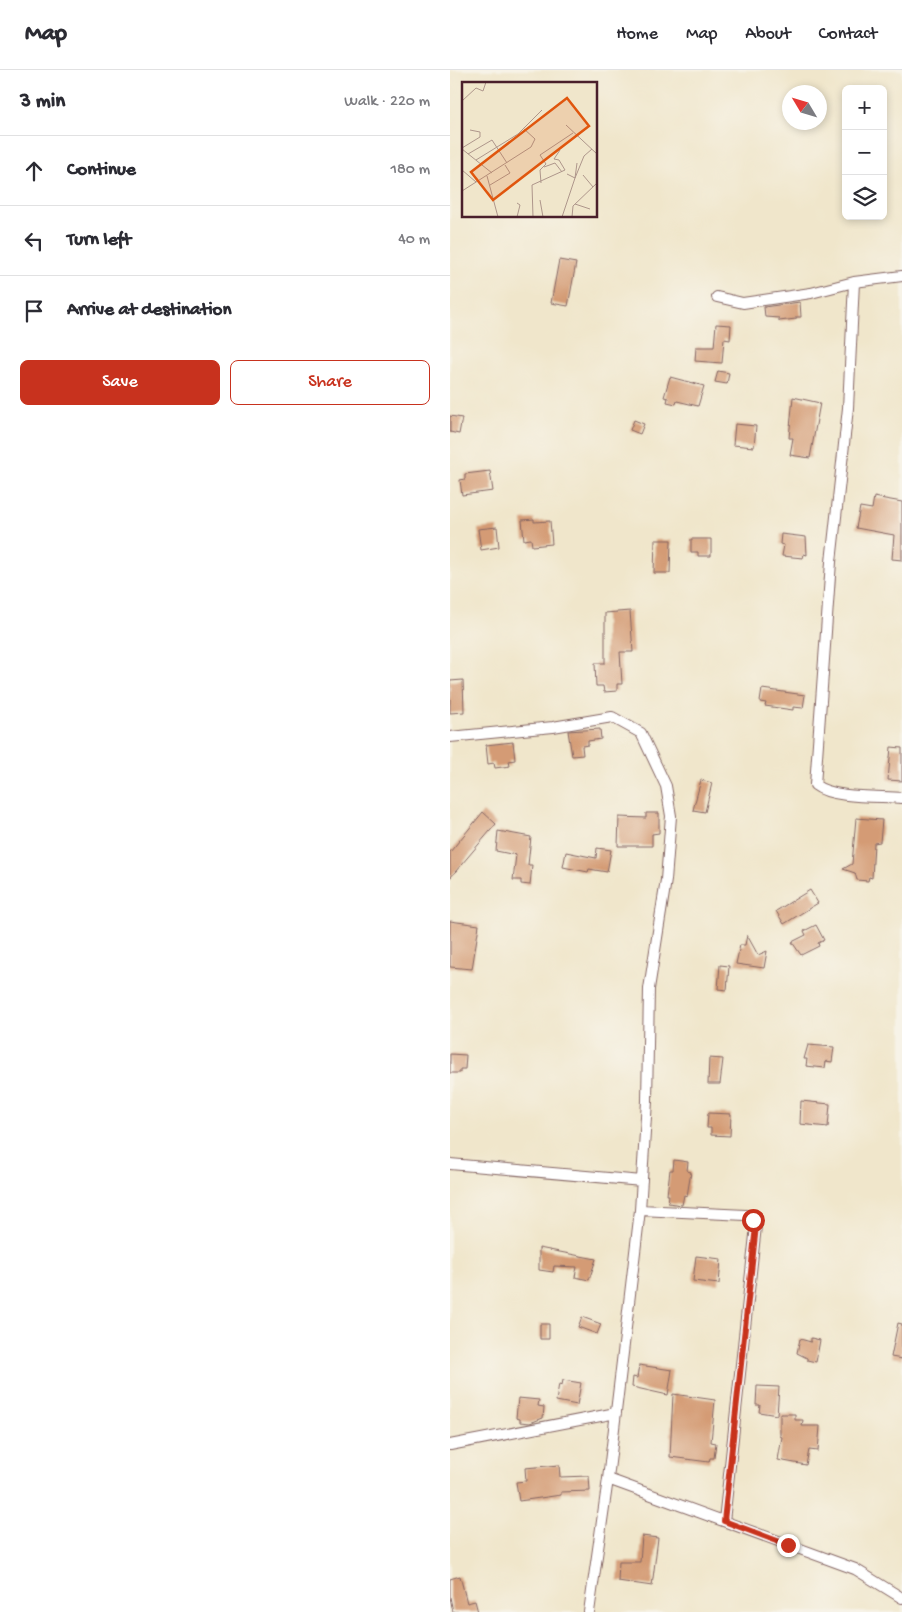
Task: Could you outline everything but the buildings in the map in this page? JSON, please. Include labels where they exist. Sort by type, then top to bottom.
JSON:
[{"type":"street","points":[[717,297],[743,303],[811,293],[854,282],[902,276]]},
{"type":"street","points":[[854,282],[848,408],[831,562],[815,786],[823,791],[902,798]]},
{"type":"street","points":[[450,737],[553,727],[612,717],[641,733],[666,786],[671,816],[666,880],[649,990],[647,1101],[640,1210],[608,1479],[589,1612]]},
{"type":"street","points":[[450,1164],[642,1181]]},
{"type":"street","points":[[640,1210],[746,1215],[753,1220],[756,1226],[724,1521]]},
{"type":"street","points":[[450,1445],[616,1414]]},
{"type":"street","points":[[608,1479],[855,1569],[902,1598]]},
{"type":"route","points":[[753,1220],[756,1226],[749,1304],[724,1521],[788,1545]]}]
